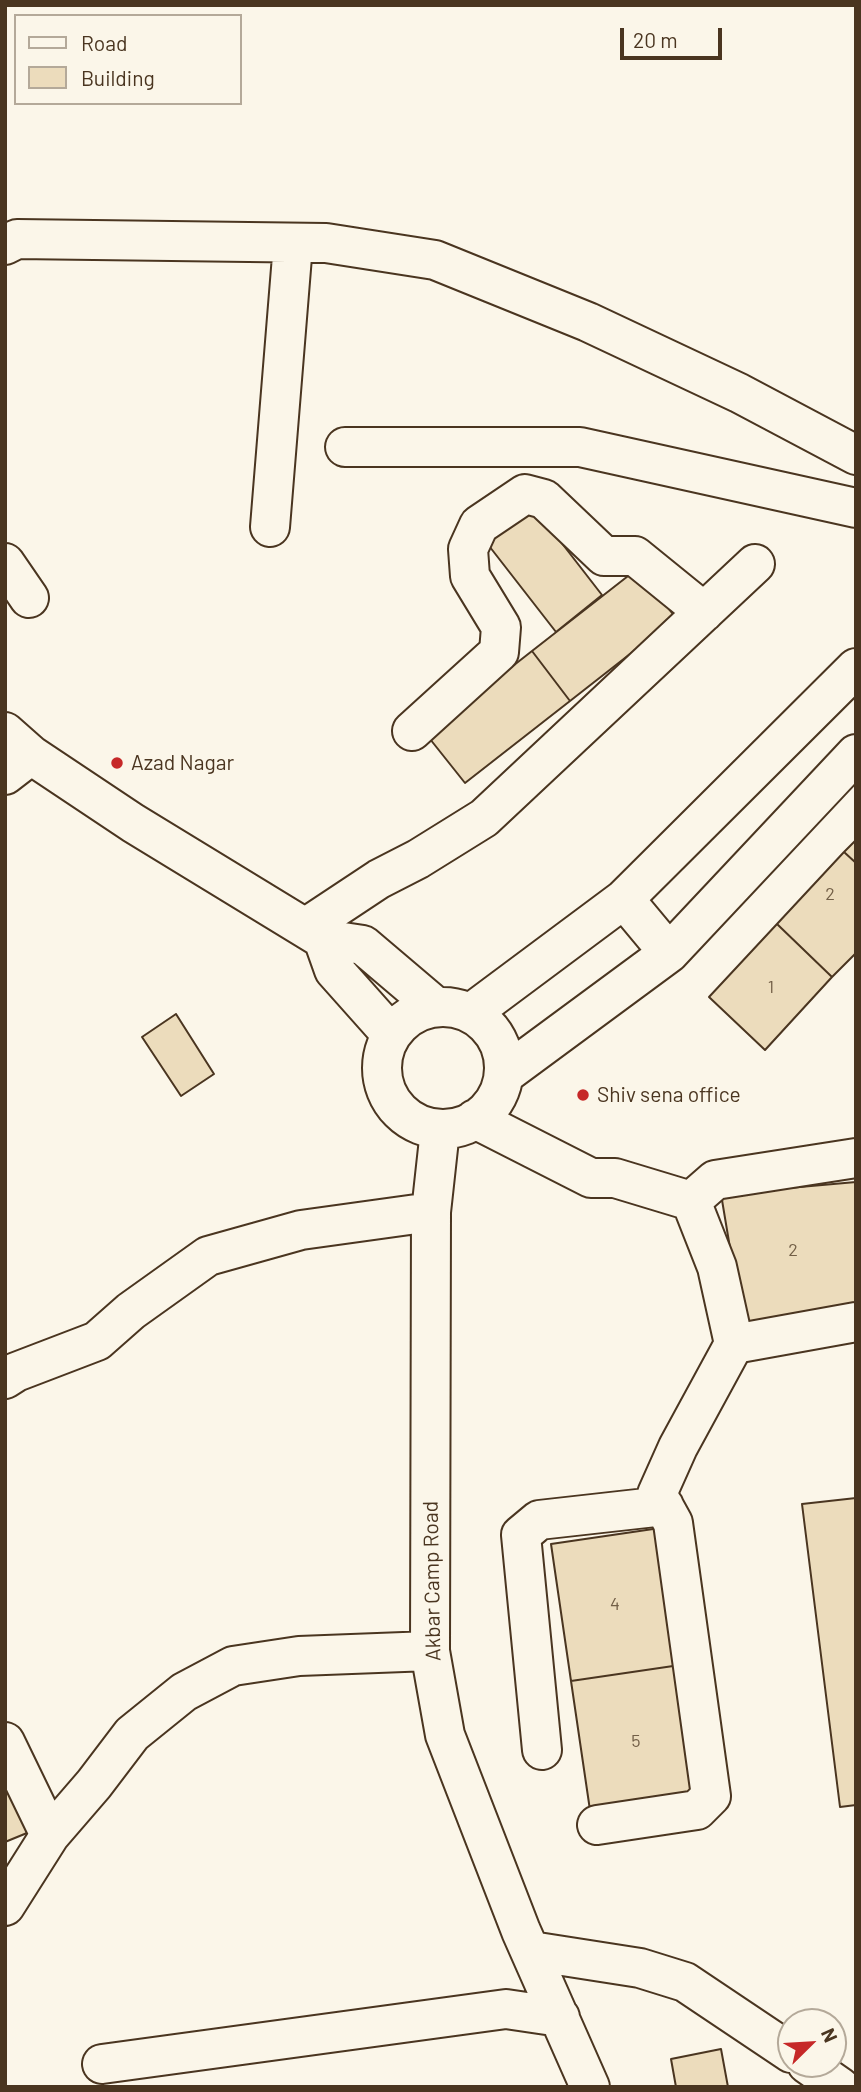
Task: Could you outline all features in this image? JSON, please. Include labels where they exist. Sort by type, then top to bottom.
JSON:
[{"type":"street","points":[[5,245],[17,239],[326,243],[435,260],[588,321],[739,393],[856,455]]},
{"type":"street","points":[[270,527],[293,244]]},
{"type":"street","points":[[345,447],[580,447],[856,508]]},
{"type":"street","points":[[412,732],[499,652],[501,626],[470,576],[468,549],[479,525],[525,494],[544,499],[604,556],[635,556],[704,612]]},
{"type":"street","points":[[5,563],[29,598]]},
{"type":"street","points":[[314,934],[379,879],[418,859],[484,818],[755,564]]},
{"type":"street","points":[[854,675],[624,899],[454,1010],[410,1016],[391,1034],[382,1058],[384,1084],[396,1107],[415,1123],[479,1106],[669,953],[856,754]]},
{"type":"street","points":[[14,754],[314,934],[363,945],[454,1010],[490,1028],[502,1049],[479,1106]]},
{"type":"street","points":[[624,899],[669,953]]},
{"type":"street","points":[[314,934],[334,970],[391,1034]]},
{"type":"street","points":[[479,1106],[604,1160],[615,1178],[691,1201]]},
{"type":"street","name":"Akbar Camp Road","points":[[479,1106],[431,1212],[430,1651],[445,1735],[531,1951],[590,2087]]},
{"type":"street","points":[[691,1201],[715,1180],[856,1158]]},
{"type":"street","points":[[597,1825],[697,1810],[710,1796],[673,1523],[657,1494],[678,1447],[734,1344],[717,1268],[691,1201]]},
{"type":"street","points":[[5,1380],[16,1372],[97,1342],[131,1311],[208,1256],[301,1230],[431,1212]]},
{"type":"street","points":[[734,1344],[856,1322]]},
{"type":"street","points":[[542,1750],[521,1535],[539,1520],[664,1506]]},
{"type":"street","points":[[5,1906],[50,1835],[132,1734],[184,1692],[233,1666],[299,1656],[430,1651]]},
{"type":"street","points":[[5,1742],[50,1835]]},
{"type":"street","points":[[531,1951],[640,1968],[685,1982],[777,2044]]},
{"type":"street","points":[[102,2064],[482,2012],[529,2011],[560,2017]]},
{"type":"building","points":[[533,506],[602,595],[556,632],[486,542]]},
{"type":"building","points":[[637,569],[676,618],[570,701],[532,651]]},
{"type":"building","points":[[532,651],[570,701],[465,783],[426,734]]},
{"type":"building","points":[[856,840],[856,863],[844,852]]},
{"type":"building","points":[[844,852],[856,863],[856,953],[832,977],[777,924]]},
{"type":"building","points":[[777,924],[832,977],[765,1050],[709,997]]},
{"type":"building","points":[[176,1014],[214,1074],[181,1096],[142,1037]]},
{"type":"building","points":[[856,1182],[856,1305],[743,1326],[721,1194]]},
{"type":"building","points":[[856,1498],[856,1805],[840,1807],[802,1504]]},
{"type":"building","points":[[660,1528],[680,1665],[571,1681],[551,1544]]},
{"type":"building","points":[[680,1665],[701,1802],[591,1817],[571,1681]]},
{"type":"building","points":[[8,1785],[27,1833],[5,1842],[5,1786]]},
{"type":"building","points":[[721,2049],[728,2087],[676,2087],[671,2059]]},
{"type":"place","name":"Azad Nagar","points":[[117,763]]},
{"type":"place","name":"Shiv sena office","points":[[583,1095]]}]
